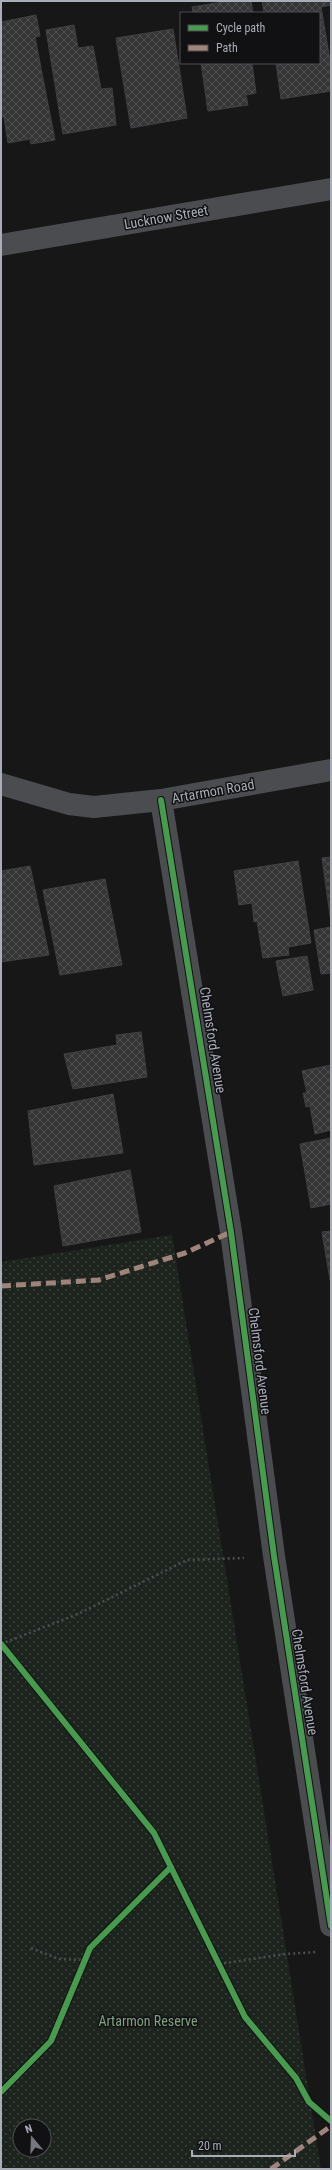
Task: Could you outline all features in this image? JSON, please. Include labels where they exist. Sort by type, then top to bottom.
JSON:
[{"type":"street","name":"Lucknow Street","points":[[1,245],[331,189]]},
{"type":"street","name":"Artarmon Road","points":[[1,784],[69,804],[94,807],[161,800],[331,770]]},
{"type":"street","name":"Chelmsford Avenue","points":[[161,800],[231,1232],[274,1556],[331,1926]]},
{"type":"path","points":[[6,1651],[1,1644],[78,1614],[187,1560],[274,1556]]},
{"type":"path","points":[[31,1948],[59,1959],[86,1957],[82,1967]]},
{"type":"path","points":[[219,1964],[286,1954],[323,1951]]},
{"type":"path","points":[[216,1957],[222,1971]]},
{"type":"green space","name":"Artarmon Reserve","points":[[172,1235],[321,2169],[1,2169],[1,1262]]},
{"type":"building","points":[[229,1],[251,1],[253,12],[193,12],[192,7]]},
{"type":"building","points":[[262,1],[331,1],[331,5],[321,7],[331,66],[331,91],[281,99],[276,64],[320,64],[320,12],[264,12]]},
{"type":"building","points":[[36,15],[40,36],[35,37],[55,140],[31,144],[30,139],[8,143],[4,117],[1,117],[1,22]]},
{"type":"building","points":[[74,25],[78,48],[93,46],[101,89],[112,88],[116,125],[63,134],[46,30]]},
{"type":"building","points":[[173,29],[187,118],[131,128],[116,38]]},
{"type":"building","points":[[201,64],[252,64],[256,93],[246,95],[248,105],[208,111]]},
{"type":"building","points":[[331,857],[331,923],[322,858]]},
{"type":"building","points":[[298,861],[311,943],[288,947],[289,955],[263,958],[257,921],[254,922],[252,903],[239,905],[234,871]]},
{"type":"building","points":[[30,866],[49,955],[1,962],[1,871]]},
{"type":"building","points":[[105,879],[122,965],[60,975],[43,890]]},
{"type":"building","points":[[331,927],[331,973],[321,974],[314,930]]},
{"type":"building","points":[[307,956],[313,990],[283,996],[276,961]]},
{"type":"building","points":[[141,1032],[147,1077],[73,1089],[64,1054],[117,1045],[116,1035]]},
{"type":"building","points":[[331,1065],[331,1130],[315,1134],[310,1106],[306,1107],[303,1093],[307,1093],[302,1071]]},
{"type":"building","points":[[113,1094],[123,1153],[34,1165],[28,1111]]},
{"type":"building","points":[[331,1138],[331,1204],[311,1208],[300,1144]]},
{"type":"building","points":[[130,1170],[141,1232],[63,1246],[54,1186]]},
{"type":"building","points":[[331,1231],[331,1280],[330,1280],[322,1232]]},
{"type":"marked path","points":[[1,1286],[99,1280],[185,1253],[231,1232]]},
{"type":"marked path","points":[[271,2169],[331,2126]]},
{"type":"cycle path","points":[[161,800],[231,1232],[274,1556],[331,1926]]},
{"type":"cycle path","points":[[1,1644],[154,1833],[245,2017],[296,2078],[309,2102],[331,2121]]},
{"type":"cycle path","points":[[1,2092],[51,2041],[90,1948],[171,1867]]}]
